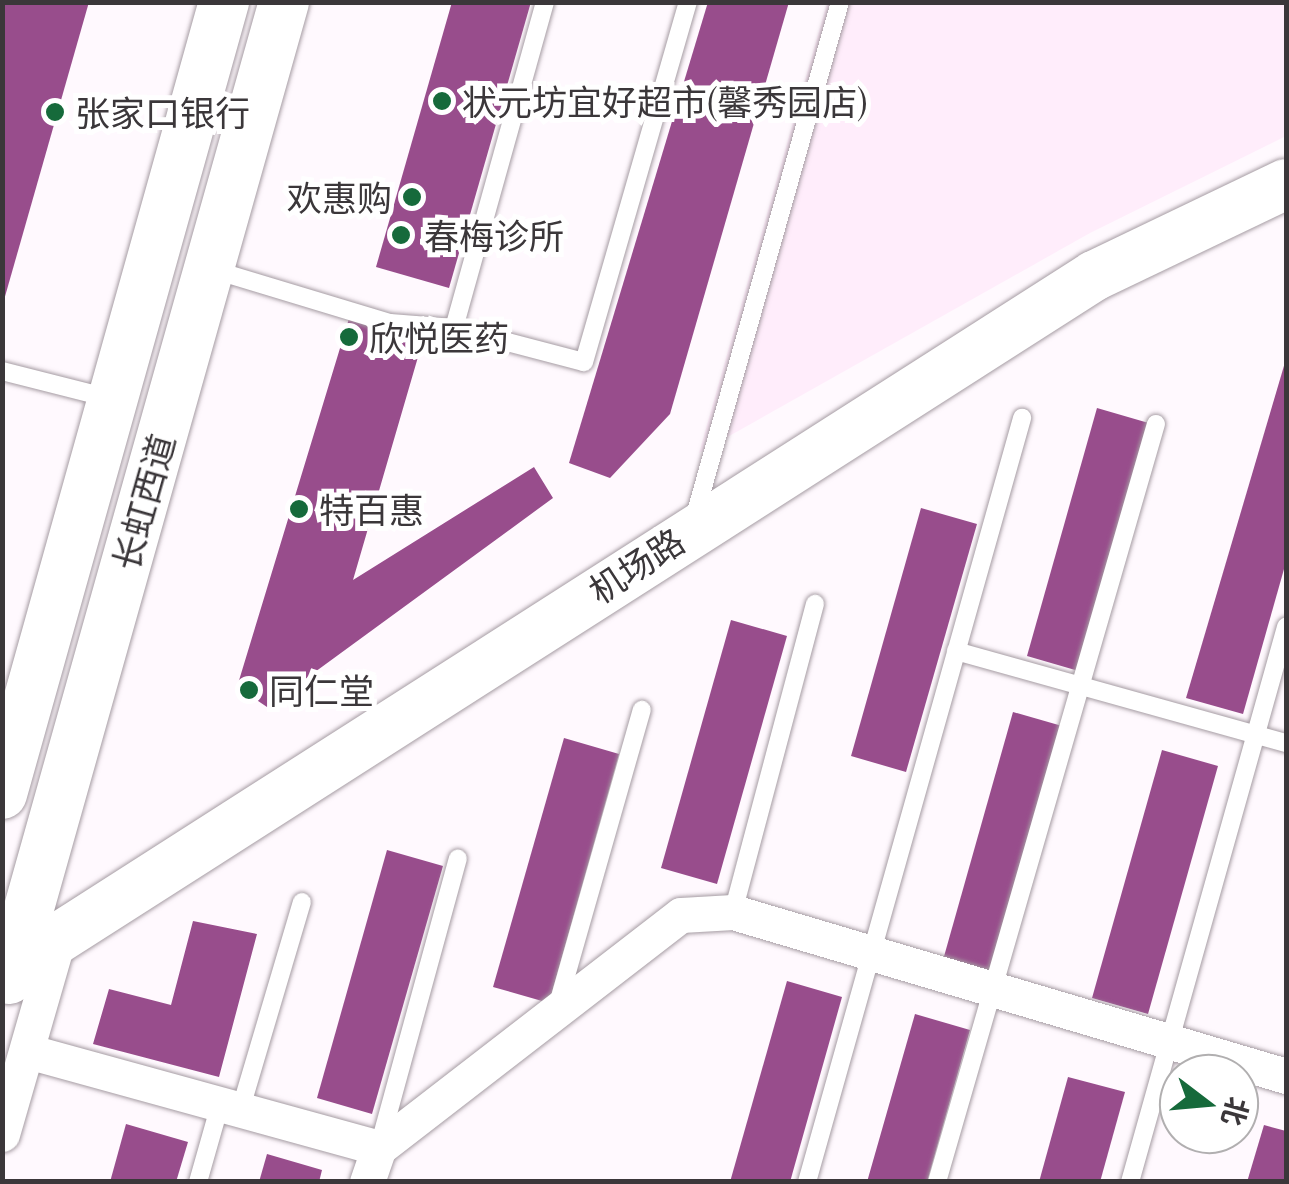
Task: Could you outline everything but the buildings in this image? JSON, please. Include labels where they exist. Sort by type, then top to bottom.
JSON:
[{"type":"street","name":"长虹西道","points":[[2,794],[224,2]]},
{"type":"street","name":"长虹西道","points":[[6,981],[284,2]]},
{"type":"street","name":"机场路","points":[[6,981],[59,937],[691,529],[1094,276],[1286,184]]},
{"type":"street","points":[[366,1182],[379,1148],[558,1004],[681,915],[733,912],[1286,1076]]},
{"type":"street","points":[[2,1134],[59,937]]},
{"type":"street","points":[[26,1052],[379,1148]]},
{"type":"lane","points":[[454,328],[546,2]]},
{"type":"lane","points":[[209,269],[390,323],[454,328],[584,362],[688,2]]},
{"type":"lane","points":[[691,529],[840,2]]},
{"type":"lane","points":[[2,371],[114,399]]},
{"type":"lane","points":[[807,1182],[1022,418]]},
{"type":"lane","points":[[937,1182],[1156,424]]},
{"type":"lane","points":[[733,912],[815,604]]},
{"type":"lane","points":[[1130,1182],[1286,628]]},
{"type":"lane","points":[[956,651],[1286,743]]},
{"type":"lane","points":[[558,1004],[642,710]]},
{"type":"lane","points":[[379,1148],[458,858]]},
{"type":"lane","points":[[198,1182],[230,1108],[302,902]]},
{"type":"shaded area","points":[[827,3],[1286,3],[1286,136],[1090,233],[699,453]]},
{"type":"place","name":"状元坊宜好超市(馨秀园店)","points":[[442,101]]},
{"type":"place","name":"张家口银行","points":[[55,112]]},
{"type":"place","name":"欢惠购","points":[[412,197]]},
{"type":"place","name":"春梅诊所","points":[[401,235]]},
{"type":"place","name":"欣悦医药","points":[[349,337]]},
{"type":"place","name":"特百惠","points":[[299,509]]},
{"type":"place","name":"同仁堂","points":[[249,690]]}]
